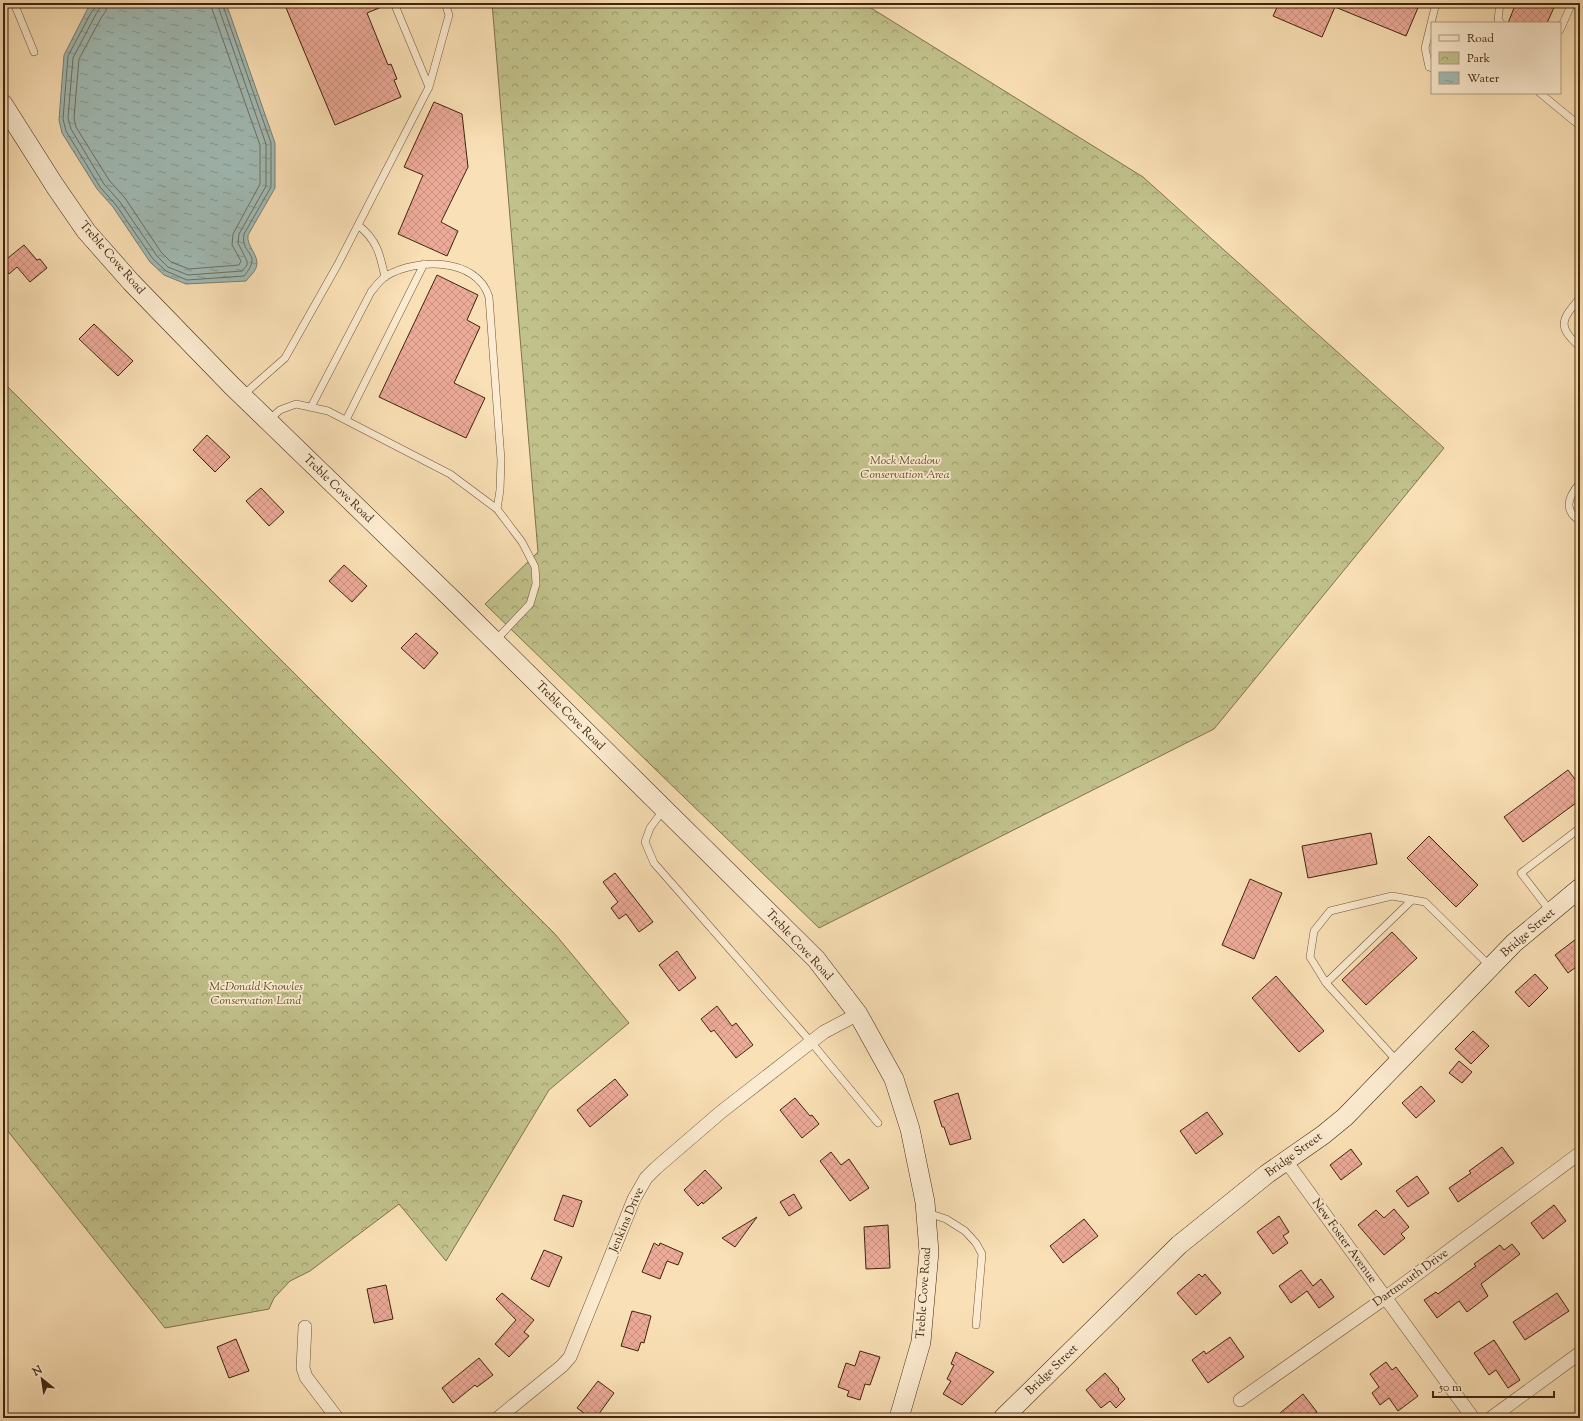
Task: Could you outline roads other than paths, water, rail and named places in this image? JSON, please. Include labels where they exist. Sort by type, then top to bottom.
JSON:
[{"type":"main road","name":"Treble Cove Road","points":[[3,104],[55,186],[86,231],[131,282],[242,396],[494,641],[816,959],[858,1014],[894,1079],[910,1129],[925,1202],[929,1252],[921,1342],[899,1418]]},
{"type":"main road","name":"Bridge Street","points":[[1003,1418],[1179,1245],[1267,1174],[1323,1135],[1344,1117],[1490,966],[1514,943],[1580,888]]},
{"type":"street","name":"Jenkins Drive","points":[[498,1418],[562,1366],[570,1357],[634,1199],[646,1178],[721,1112],[811,1042],[824,1032],[858,1014]]},
{"type":"street","name":"Dartmouth Drive","points":[[1240,1400],[1385,1298],[1580,1153]]},
{"type":"street","name":"New Foster Avenue","points":[[1286,1161],[1473,1418]]},
{"type":"street","points":[[305,1327],[303,1368],[306,1377],[337,1418]]},
{"type":"street","points":[[1491,1418],[1580,1353]]},
{"type":"lane","points":[[14,3],[34,52]]},
{"type":"lane","points":[[394,3],[429,87]]},
{"type":"lane","points":[[242,396],[285,358],[358,225],[429,87],[448,14],[445,3]]},
{"type":"lane","points":[[1431,22],[1436,3]]},
{"type":"lane","points":[[1500,3],[1498,20],[1500,22]]},
{"type":"lane","points":[[1561,28],[1572,3]]},
{"type":"lane","points":[[1431,23],[1425,48],[1429,67],[1431,68]]},
{"type":"lane","points":[[1541,94],[1580,126]]},
{"type":"lane","points":[[358,225],[368,233],[375,242],[381,256],[385,277]]},
{"type":"lane","points":[[346,420],[424,264]]},
{"type":"lane","points":[[311,407],[371,292],[385,277],[402,270],[424,264],[443,264],[462,270],[479,280],[486,288],[490,297],[501,460],[500,490],[497,509]]},
{"type":"lane","points":[[1580,298],[1567,313],[1564,321],[1565,331],[1580,347]]},
{"type":"lane","points":[[268,421],[280,410],[296,404],[328,411],[450,474],[497,509],[522,542],[535,567],[536,584],[530,604],[494,641]]},
{"type":"lane","points":[[1580,483],[1574,489],[1568,501],[1571,512],[1580,521]]},
{"type":"lane","points":[[664,809],[650,828],[645,842],[654,863],[811,1042],[878,1123]]},
{"type":"lane","points":[[1552,912],[1521,873],[1580,828]]},
{"type":"lane","points":[[1397,1061],[1326,983],[1310,957],[1314,931],[1330,911],[1392,896],[1425,902],[1490,966]]},
{"type":"lane","points":[[1326,983],[1412,900]]},
{"type":"lane","points":[[926,1212],[946,1219],[965,1231],[976,1243],[982,1254],[976,1325]]},
{"type":"water","points":[[94,3],[226,3],[275,143],[275,188],[248,235],[249,244],[257,259],[257,264],[254,272],[246,281],[186,284],[164,275],[150,262],[113,207],[97,189],[62,133],[59,120],[64,55],[88,8]]},
{"type":"park label","name":"Mock Meadow Conservation Area","points":[[905,468]]},
{"type":"park label","name":"McDonald Knowles Conservation Land","points":[[256,994]]}]
